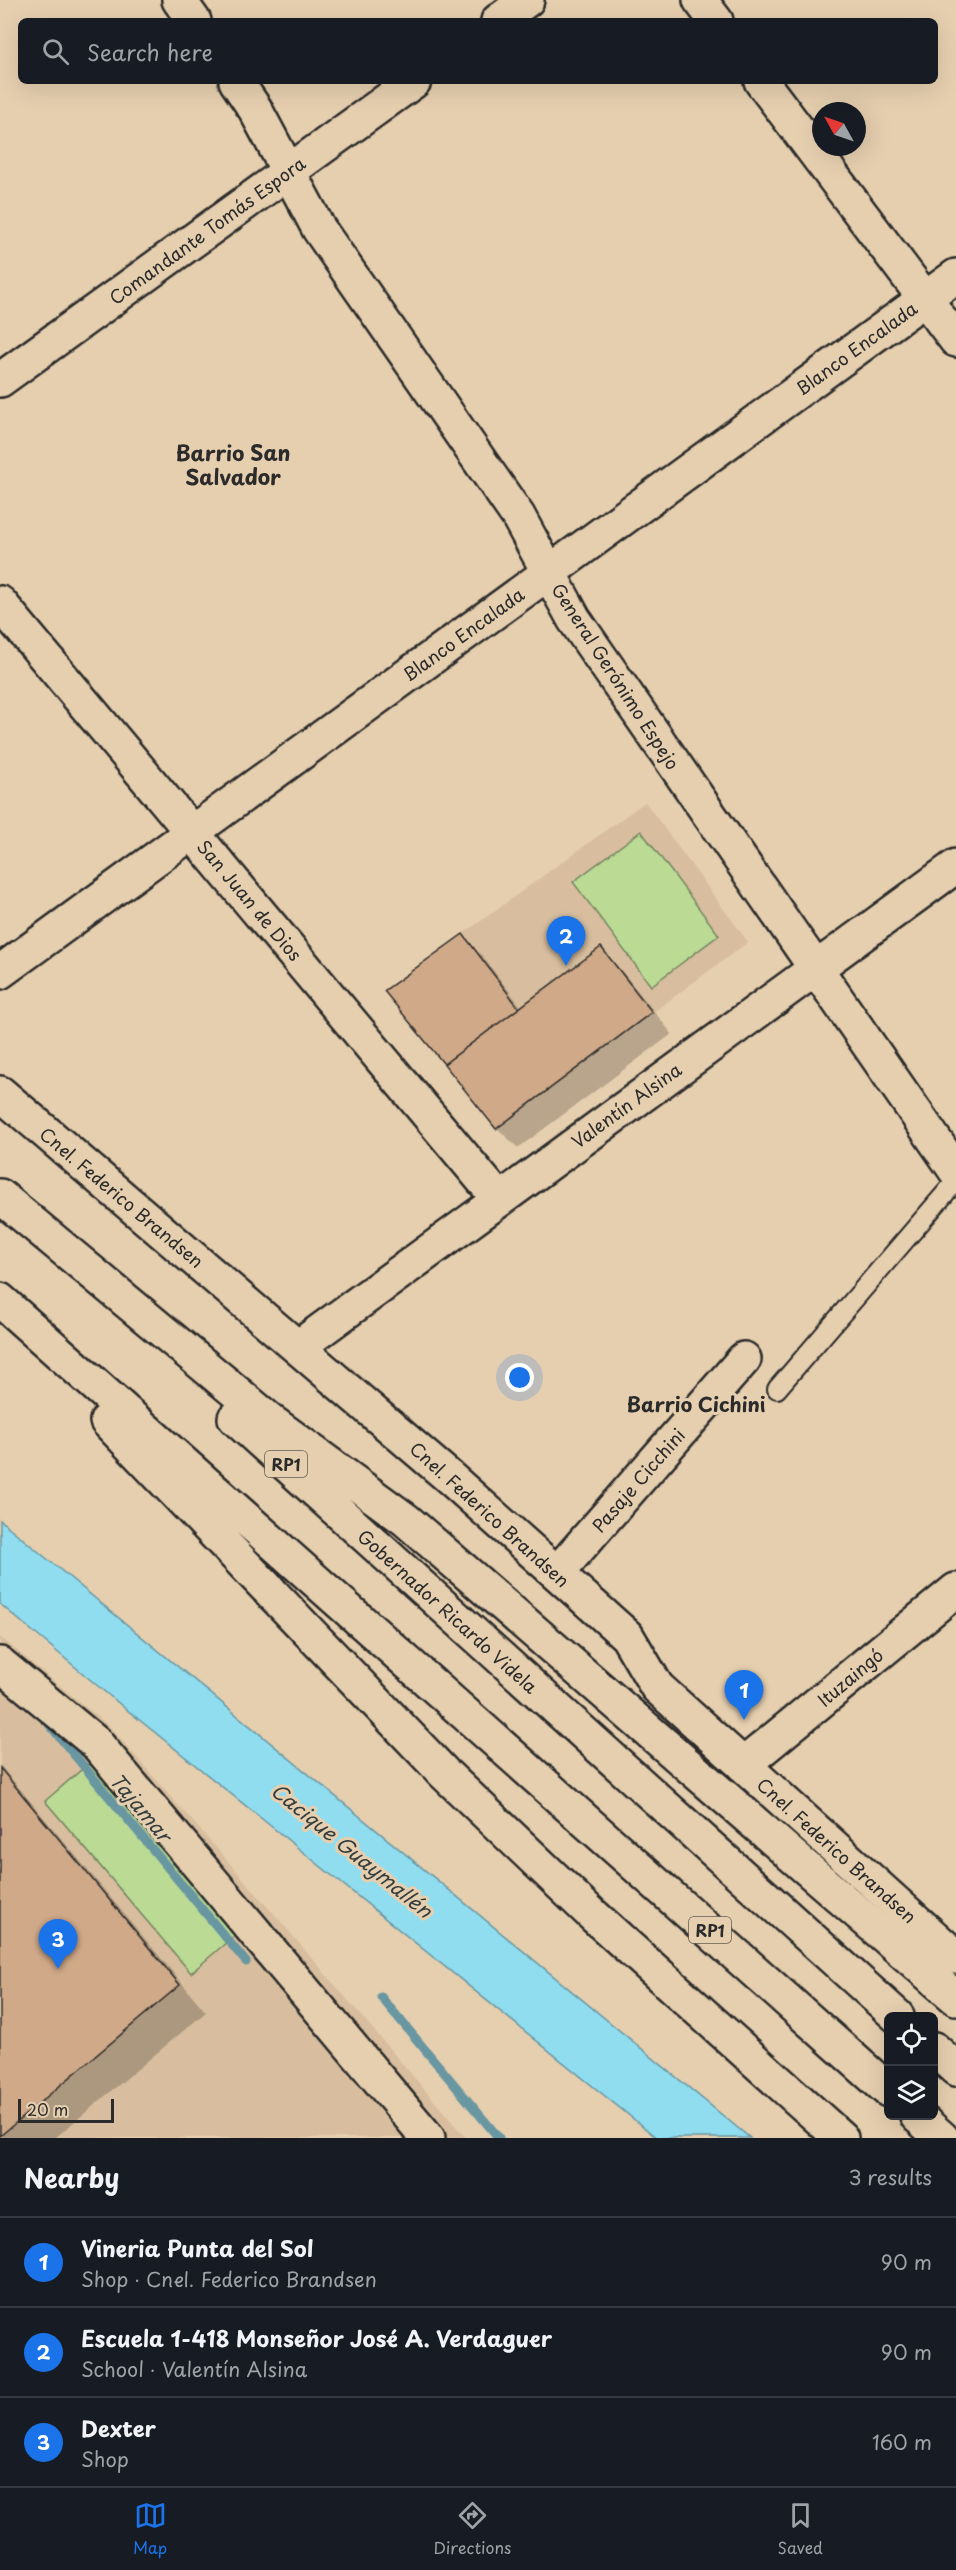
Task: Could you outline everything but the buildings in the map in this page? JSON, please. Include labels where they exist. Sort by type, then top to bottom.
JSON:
[{"type":"main road","points":[[179,0],[192,18]]},
{"type":"main road","points":[[502,18],[527,0]]},
{"type":"main road","points":[[700,0],[714,18]]},
{"type":"main road","name":"General Gerónimo Espejo","points":[[238,84],[255,108],[319,229],[518,516],[574,619],[956,1171]]},
{"type":"main road","name":"Comandante Tomás Espora","points":[[0,380],[410,84]]},
{"type":"main road","points":[[763,84],[956,340]]},
{"type":"main road","name":"Blanco Encalada","points":[[0,972],[956,276]]},
{"type":"main road","name":"San Juan de Dios","points":[[0,603],[498,1198]]},
{"type":"main road","name":"Valentín Alsina","points":[[298,1347],[498,1198],[956,866]]},
{"type":"main road","name":"Cnel. Federico Brandsen","points":[[0,1093],[298,1347],[627,1636],[657,1687],[956,1958]]},
{"type":"main road","points":[[0,1196],[272,1422],[406,1520],[956,1998]]},
{"type":"main road","name":"Gobernador Ricardo Videla","points":[[0,1204],[893,2012]]},
{"type":"main road","name":"RP1","points":[[0,1300],[884,2086]]},
{"type":"main road","points":[[0,1310],[444,1773],[594,1916],[840,2138]]},
{"type":"main road","name":"Pasaje Cicchini","points":[[557,1573],[744,1359]]},
{"type":"main road","name":"Ituzaingó","points":[[743,1765],[956,1590]]},
{"type":"main road","points":[[0,1664],[96,1743],[428,2138]]},
{"type":"main road","points":[[938,2053],[956,2069]]},
{"type":"main road","points":[[922,2120],[942,2138]]},
{"type":"lane","points":[[777,1389],[956,1181]]},
{"type":"shaded area","points":[[645,802],[748,942],[496,1129],[384,991]]},
{"type":"shaded area","points":[[0,1637],[109,1726],[466,2138],[0,2138]]},
{"type":"green space","points":[[641,831],[719,935],[651,986],[573,882]]},
{"type":"green space","points":[[95,1758],[241,1930],[191,1973],[45,1801]]},
{"type":"water","name":"Cacique Guaymallén","points":[[0,1520],[750,2138],[657,2138],[111,1697],[0,1604]]},
{"type":"waterway","name":"Tajamar","points":[[47,1722],[246,1962]]},
{"type":"waterway","name":"Tajamar","points":[[381,1997],[499,2138]]},
{"type":"place","name":"Escuela 1-418 Monseñor José A. Verdaguer","points":[[566,966]]},
{"type":"place","name":"Vineria Punta del Sol","points":[[744,1720]]},
{"type":"place","name":"Dexter","points":[[58,1969]]},
{"type":"district","name":"Barrio San Salvador","points":[[233,464]]},
{"type":"district","name":"Barrio Cichini","points":[[696,1404]]}]
